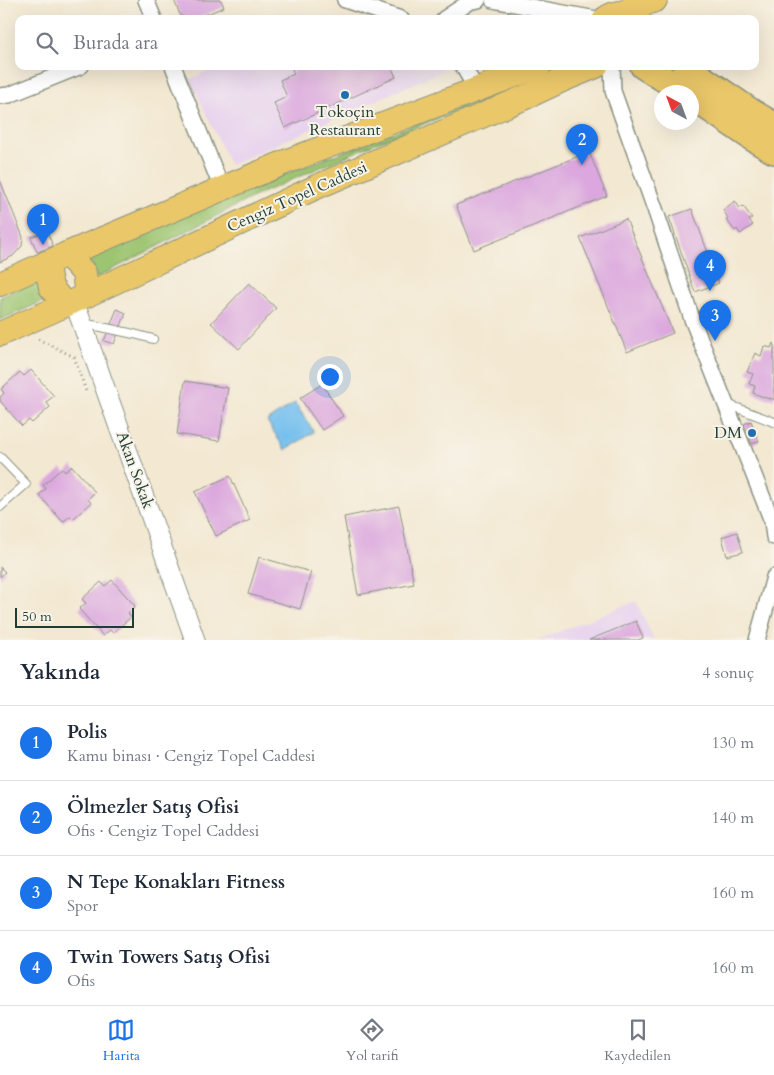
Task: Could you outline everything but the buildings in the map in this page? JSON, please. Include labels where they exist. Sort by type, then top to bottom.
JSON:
[{"type":"highway","points":[[649,70],[674,85]]},
{"type":"highway","points":[[691,70],[774,125]]},
{"type":"highway","points":[[699,102],[774,151]]},
{"type":"main road","points":[[626,15],[655,0]]},
{"type":"main road","points":[[657,15],[674,0]]},
{"type":"main road","points":[[0,284],[57,258],[288,161],[529,70]]},
{"type":"main road","name":"Cengiz Topel Caddesi","points":[[0,334],[314,188],[587,70]]},
{"type":"main road","points":[[57,258],[84,273],[76,300],[51,287],[57,258]]},
{"type":"street","points":[[146,0],[152,15]]},
{"type":"street","points":[[345,0],[389,15]]},
{"type":"street","points":[[450,15],[471,1],[478,0]]},
{"type":"street","points":[[493,0],[574,15]]},
{"type":"street","points":[[0,96],[9,95],[71,70]]},
{"type":"street","points":[[175,70],[222,189]]},
{"type":"street","points":[[465,70],[475,91]]},
{"type":"street","points":[[612,70],[612,91],[655,208],[692,319],[773,522],[774,536]]},
{"type":"street","name":"Akan Sokak","points":[[76,300],[196,640]]},
{"type":"street","points":[[757,640],[774,577]]},
{"type":"lane","points":[[83,323],[153,339]]},
{"type":"lane","points":[[725,403],[774,422]]},
{"type":"lane","points":[[0,456],[26,484],[0,507]]},
{"type":"path","points":[[36,338],[74,358],[88,397]]},
{"type":"shaded area","points":[[211,70],[442,71],[230,165],[190,79]]},
{"type":"shaded area","points":[[636,601],[654,640],[538,640]]},
{"type":"green space","points":[[516,85],[517,88],[378,142],[257,195],[96,278],[94,268],[87,259],[205,205]]},
{"type":"green space","points":[[39,280],[49,299],[0,320],[0,297]]},
{"type":"water","points":[[295,403],[314,432],[285,450],[267,421]]},
{"type":"place","name":"Tokoçin Restaurant","points":[[345,95]]},
{"type":"place","name":"Ölmezler Satış Ofisi","points":[[582,165]]},
{"type":"place","name":"Polis","points":[[43,245]]},
{"type":"place","name":"Twin Towers Satış Ofisi","points":[[710,291]]},
{"type":"place","name":"N Tepe Konakları Fitness","points":[[715,341]]},
{"type":"place","name":"DM","points":[[752,433]]}]
